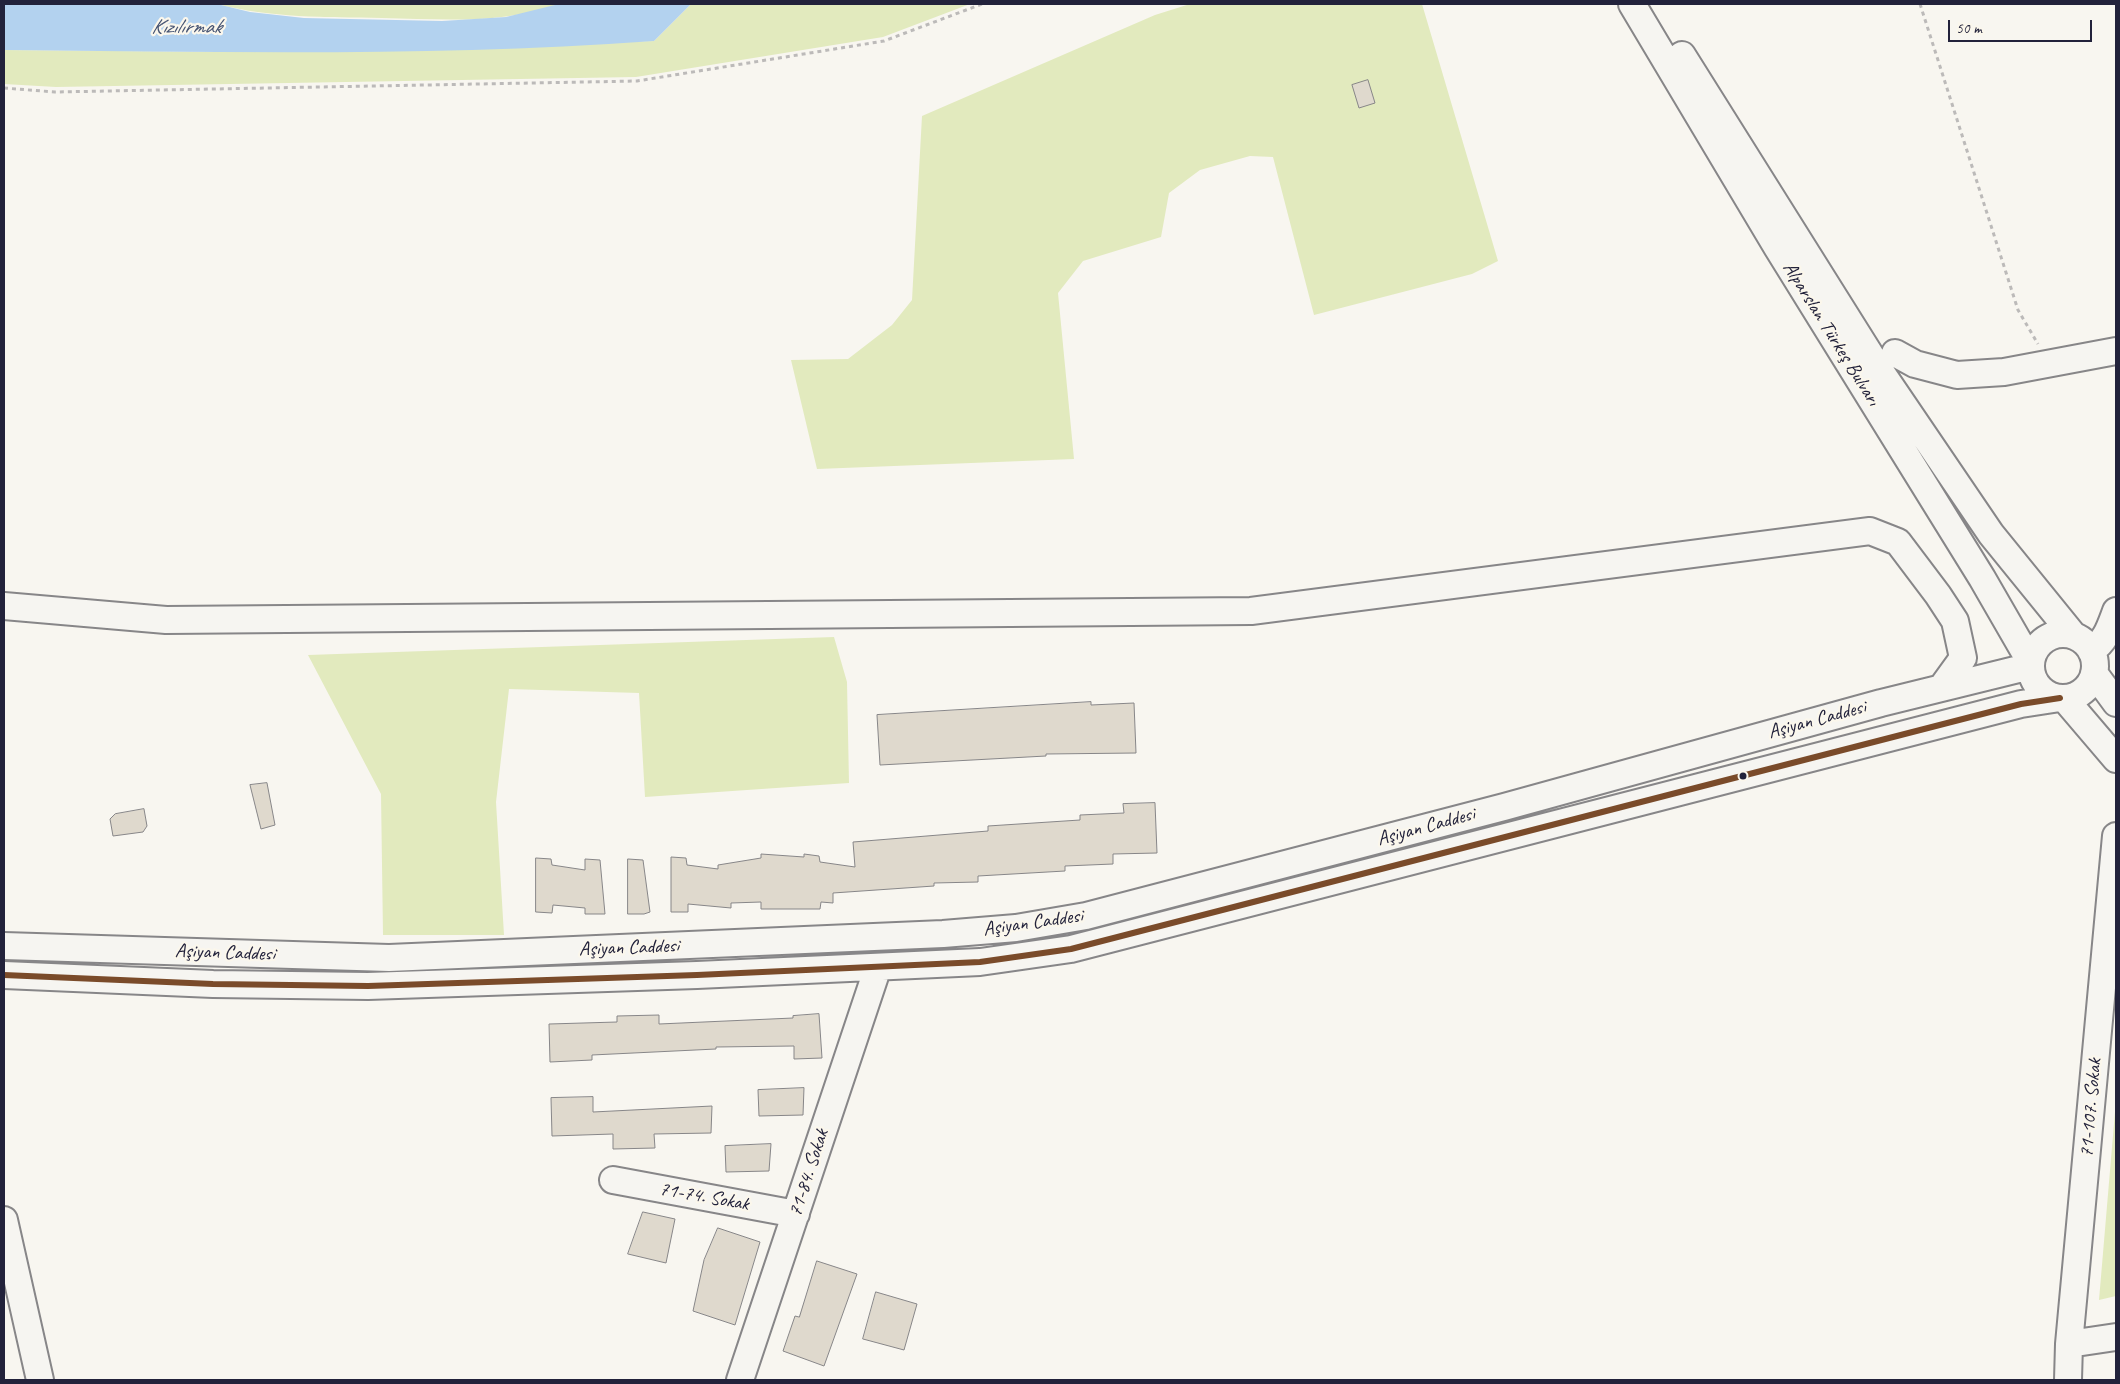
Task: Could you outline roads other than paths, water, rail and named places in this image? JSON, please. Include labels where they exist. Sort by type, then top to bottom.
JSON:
[{"type":"street","name":"Alparslan Türkeş Bulvarı","points":[[1632,4],[1777,247],[1982,578],[2031,664]]},
{"type":"street","name":"Alparslan Türkeş Bulvarı","points":[[1650,4],[1887,379],[1991,534],[2086,653],[2116,703]]},
{"type":"street","points":[[1895,354],[1916,364],[1956,375],[2004,372],[2116,351]]},
{"type":"street","points":[[4,606],[166,620],[1251,611],[1870,531],[1898,542],[1955,621],[1963,658],[1942,687]]},
{"type":"street","points":[[2086,653],[2101,645],[2116,611]]},
{"type":"street","points":[[2086,653],[2056,634],[2045,639],[2034,652],[2031,664],[2032,675],[2038,686],[2046,693],[2062,698],[2116,759]]},
{"type":"street","points":[[2062,698],[2080,692],[2089,684],[2086,653]]},
{"type":"street","name":"Aşiyan Caddesi","points":[[4,946],[389,958],[943,934],[1016,928],[1086,916],[2031,664]]},
{"type":"street","name":"Aşiyan Caddesi","points":[[4,975],[213,984],[368,986],[980,962],[1071,949],[2012,706],[2062,698]]},
{"type":"street","name":"71-107. Sokak","points":[[2068,1380],[2069,1344],[2116,836]]},
{"type":"street","name":"71-84. Sokak","points":[[740,1380],[878,966]]},
{"type":"street","name":"71-74. Sokak","points":[[613,1180],[796,1214]]},
{"type":"street","points":[[4,1220],[40,1380]]},
{"type":"street","points":[[2069,1344],[2116,1337]]},
{"type":"water","name":"Kızılırmak","points":[[4,4],[217,4],[250,12],[304,18],[442,21],[506,17],[559,4],[691,4],[654,41],[492,49],[248,52],[4,50]]}]
